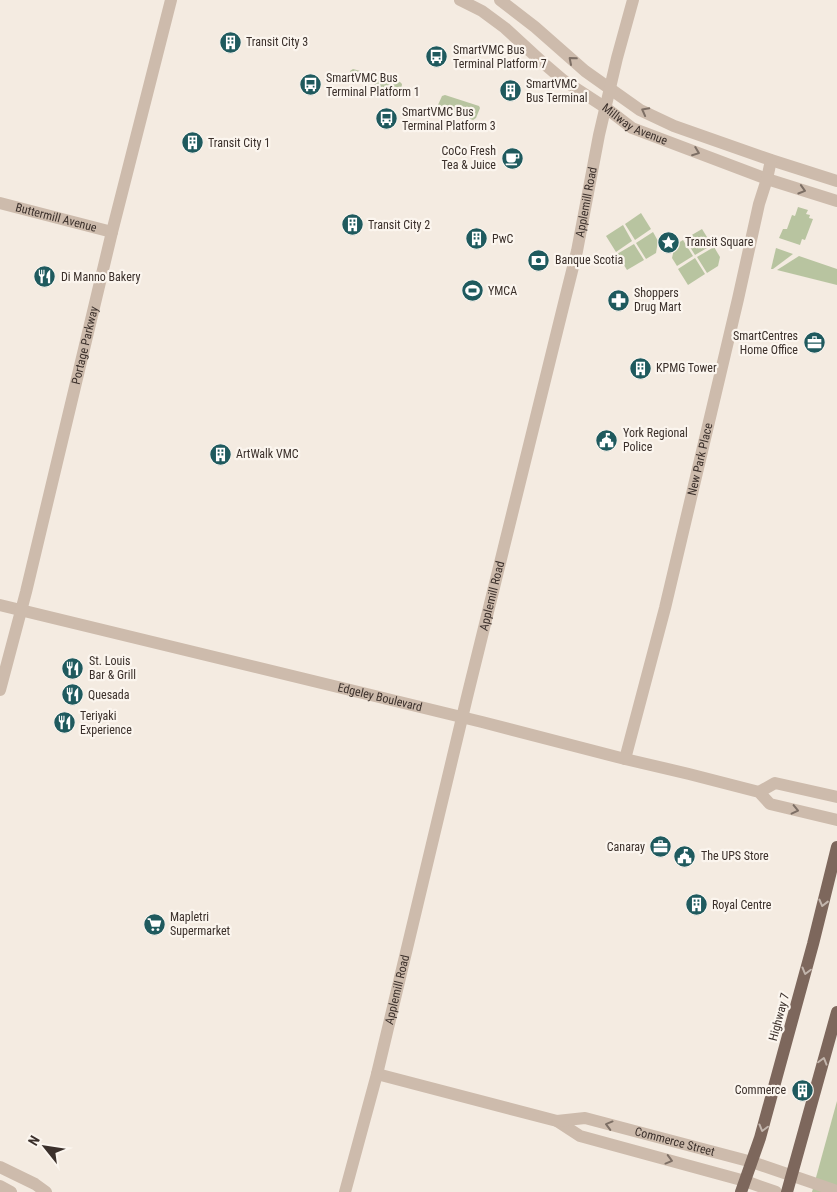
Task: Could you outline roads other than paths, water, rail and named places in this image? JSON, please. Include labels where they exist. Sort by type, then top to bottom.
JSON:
[{"type":"main road","name":"Highway 7","points":[[743,1186],[760,1138],[837,847]]},
{"type":"main road","points":[[787,1192],[837,1012]]},
{"type":"street","name":"Portage Parkway","points":[[0,690],[26,592],[112,232],[171,0]]},
{"type":"street","name":"Millway Avenue","points":[[460,0],[505,28],[563,80],[606,108],[632,128],[767,179],[837,201]]},
{"type":"street","name":"Millway Avenue","points":[[500,0],[535,27],[585,71],[640,110],[674,126],[837,181]]},
{"type":"street","name":"Applemill Road","points":[[346,1192],[377,1074],[577,251],[599,135],[633,0]]},
{"type":"street","name":"New Park Place","points":[[625,759],[665,608],[759,204],[772,160]]},
{"type":"street","name":"Buttermill Avenue","points":[[0,203],[112,232]]},
{"type":"street","name":"Edgeley Boulevard","points":[[0,605],[463,717],[689,774],[759,792],[770,804],[837,820]]},
{"type":"street","points":[[759,792],[775,783],[837,797]]},
{"type":"street","name":"Commerce Street","points":[[377,1074],[557,1121],[580,1136],[743,1186],[776,1192]]},
{"type":"street","name":"Commerce Street","points":[[557,1121],[585,1118],[752,1162],[837,1191]]},
{"type":"street","points":[[0,1167],[35,1184],[46,1192]]},
{"type":"street","points":[[0,1186],[10,1192]]},
{"type":"place","name":"Transit City 3","points":[[230,42]]},
{"type":"place","name":"SmartVMC Bus Terminal Platform 7","points":[[437,57]]},
{"type":"place","name":"SmartVMC Bus Terminal Platform 1","points":[[310,85]]},
{"type":"place","name":"SmartVMC Bus Terminal","points":[[510,91]]},
{"type":"place","name":"SmartVMC Bus Terminal Platform 3","points":[[386,119]]},
{"type":"place","name":"Transit City 1","points":[[192,143]]},
{"type":"place","name":"CoCo Fresh Tea & Juice","points":[[512,158]]},
{"type":"place","name":"Transit City 2","points":[[352,225]]},
{"type":"place","name":"PwC","points":[[476,239]]},
{"type":"place","name":"Transit Square","points":[[669,242]]},
{"type":"place","name":"Banque Scotia","points":[[539,260]]},
{"type":"place","name":"Di Manno Bakery","points":[[45,277]]},
{"type":"place","name":"YMCA","points":[[472,291]]},
{"type":"place","name":"Shoppers Drug Mart","points":[[618,300]]},
{"type":"place","name":"SmartCentres Home Office","points":[[814,343]]},
{"type":"place","name":"KPMG Tower","points":[[640,368]]},
{"type":"place","name":"York Regional Police","points":[[607,440]]},
{"type":"place","name":"ArtWalk VMC","points":[[220,454]]},
{"type":"place","name":"St. Louis Bar & Grill","points":[[73,668]]},
{"type":"place","name":"Quesada","points":[[72,695]]},
{"type":"place","name":"Teriyaki Experience","points":[[64,723]]},
{"type":"place","name":"Canaray","points":[[661,847]]},
{"type":"place","name":"The UPS Store","points":[[685,856]]},
{"type":"place","name":"Royal Centre","points":[[696,905]]},
{"type":"place","name":"Mapletri Supermarket","points":[[154,924]]},
{"type":"place","name":"Commerce","points":[[802,1090]]}]
